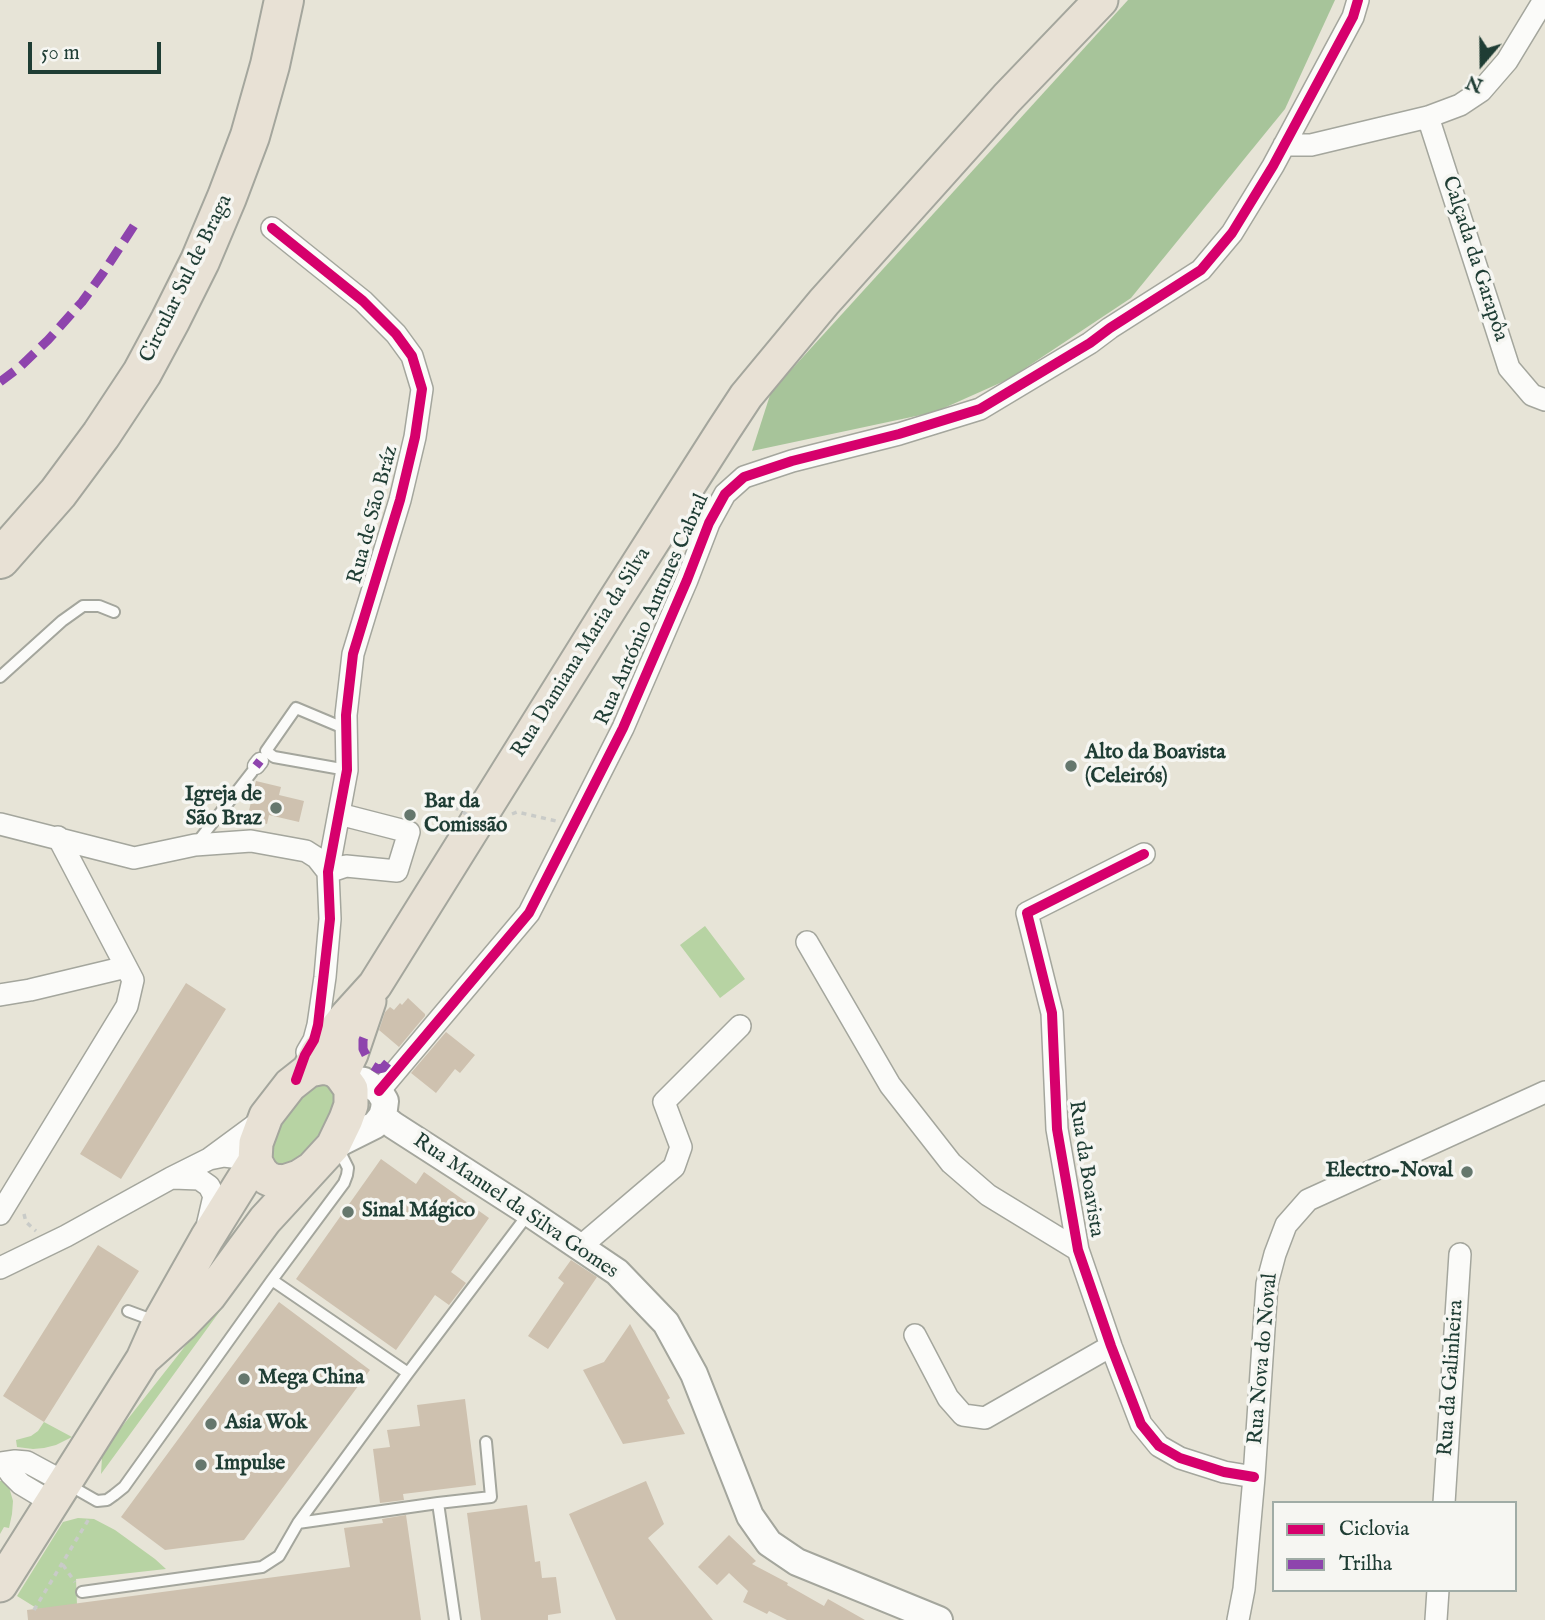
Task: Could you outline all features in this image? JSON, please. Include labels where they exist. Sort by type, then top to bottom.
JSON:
[{"type":"highway","name":"Circular Sul de Braga","points":[[0,524],[44,473],[98,398],[144,323],[181,248],[218,158],[247,62],[260,0]]},
{"type":"highway","name":"Circular Sul de Braga","points":[[0,559],[58,493],[101,435],[142,373],[170,321],[200,261],[250,136],[270,65],[284,0]]},
{"type":"main road","name":"Rua Damiana Maria da Silva","points":[[171,1324],[207,1238],[255,1160],[256,1143],[266,1116],[375,985],[746,396],[800,330],[998,108],[1101,0]]},
{"type":"main road","name":"Rua Damiana Maria da Silva","points":[[0,1585],[143,1359],[171,1324],[209,1296],[265,1220],[338,1143],[351,1105],[351,1089],[361,1083],[360,1026],[375,985]]},
{"type":"main road","points":[[302,1075],[324,1067],[361,1083]]},
{"type":"main road","name":"Rua Damiana Maria da Silva","points":[[255,1160],[261,1172],[274,1181],[284,1182],[310,1170]]},
{"type":"street","name":"Rua António Antunes Cabral","points":[[361,1083],[529,913],[623,728],[709,523],[725,494],[744,477],[792,460],[899,434],[980,410],[1201,270],[1232,233],[1284,145],[1353,17],[1358,0]]},
{"type":"street","points":[[1284,145],[1311,145],[1428,117],[1460,105],[1481,91],[1537,25],[1544,0]]},
{"type":"street","name":"Calçada da Garapôa","points":[[1428,117],[1509,368],[1538,398]]},
{"type":"street","name":"Rua de São Bráz","points":[[272,228],[363,301],[396,334],[412,356],[422,390],[415,437],[400,500],[353,654],[346,715],[347,771],[328,872],[330,919],[325,977],[318,1025],[314,1040],[305,1055],[302,1075]]},
{"type":"street","points":[[0,824],[134,858],[195,845],[251,841],[306,851],[317,858],[328,872],[346,866],[397,871],[409,832],[339,814]]},
{"type":"street","points":[[0,1214],[127,1006],[133,980],[58,837]]},
{"type":"street","name":"Rua da Boavista","points":[[1144,854],[1027,913],[1052,1013],[1057,1129],[1078,1250],[1141,1424],[1159,1446],[1180,1458],[1224,1472],[1254,1477]]},
{"type":"street","points":[[807,942],[890,1085],[951,1163],[988,1195],[1078,1250]]},
{"type":"street","points":[[0,995],[126,967]]},
{"type":"street","points":[[325,977],[346,1017],[361,1083],[375,1125],[338,1143]]},
{"type":"street","points":[[580,1247],[674,1167],[681,1147],[664,1102],[740,1026]]},
{"type":"street","name":"Rua Manuel da Silva Gomes","points":[[361,1083],[393,1125],[617,1272],[666,1323],[694,1374],[750,1516],[769,1543],[797,1562],[911,1615],[939,1620]]},
{"type":"street","name":"Rua Nova do Noval","points":[[1238,1620],[1244,1589],[1254,1477],[1267,1284],[1286,1225],[1308,1200],[1545,1092]]},
{"type":"street","points":[[0,1268],[66,1236],[209,1159],[266,1116]]},
{"type":"street","points":[[209,1159],[224,1156],[255,1160]]},
{"type":"street","points":[[171,1178],[199,1180],[209,1186],[215,1196],[208,1217],[207,1238]]},
{"type":"street","name":"Rua da Galinheira","points":[[1444,1501],[1460,1254]]},
{"type":"street","points":[[915,1335],[948,1398],[963,1415],[985,1418],[1111,1346]]},
{"type":"street","points":[[1,1463],[27,1462],[58,1492]]},
{"type":"street","points":[[1436,1620],[1438,1592]]},
{"type":"lane","points":[[0,677],[62,621],[83,606],[99,606],[114,612]]},
{"type":"lane","points":[[346,729],[296,708],[266,751],[274,757],[347,771]]},
{"type":"lane","points":[[195,845],[256,766]]},
{"type":"lane","points":[[58,1492],[97,1501],[107,1500],[124,1487],[344,1182],[348,1168],[338,1143]]},
{"type":"lane","points":[[82,1592],[262,1567],[279,1556],[298,1524],[528,1213]]},
{"type":"lane","points":[[272,1280],[408,1373]]},
{"type":"lane","points":[[128,1311],[171,1324]]},
{"type":"lane","points":[[298,1524],[491,1497],[486,1442]]},
{"type":"lane","points":[[438,1503],[455,1620]]},
{"type":"path","points":[[422,835],[448,821],[454,807],[495,831]]},
{"type":"path","points":[[510,816],[517,812],[575,825]]},
{"type":"path","points":[[24,1214],[30,1228],[37,1232]]},
{"type":"path","points":[[34,1610],[90,1517]]},
{"type":"path","points":[[62,1565],[82,1592]]},
{"type":"green space","points":[[1128,0],[1335,0],[1285,109],[1131,298],[1009,379],[935,412],[752,451],[771,392]]},
{"type":"green space","points":[[705,926],[745,979],[720,998],[680,945]]},
{"type":"green space","points":[[326,1080],[339,1094],[330,1126],[296,1166],[269,1166],[268,1141],[307,1085]]},
{"type":"green space","points":[[292,1210],[101,1474],[102,1457],[120,1429]]},
{"type":"green space","points":[[44,1422],[72,1437],[44,1448],[17,1447],[16,1440],[31,1436]]},
{"type":"green space","points":[[0,1481],[9,1487],[13,1501],[9,1528],[4,1527],[0,1534]]},
{"type":"green space","points":[[78,1518],[94,1519],[115,1530],[166,1569],[76,1579],[77,1605],[38,1609],[17,1596],[63,1522]]},
{"type":"building","name":"Igreja de São Braz","points":[[256,781],[281,787],[279,795],[304,801],[299,822],[269,815],[267,824],[247,819]]},
{"type":"building","points":[[186,983],[226,1009],[121,1179],[80,1154]]},
{"type":"building","points":[[408,998],[425,1016],[399,1047],[379,1030],[385,1012],[390,1007],[394,1010]]},
{"type":"building","points":[[446,1032],[475,1055],[460,1073],[455,1069],[436,1093],[411,1073]]},
{"type":"building","points":[[381,1159],[416,1184],[424,1172],[489,1218],[451,1272],[466,1283],[449,1305],[435,1295],[396,1350],[296,1279]]},
{"type":"building","points":[[98,1245],[139,1271],[44,1422],[3,1396]]},
{"type":"building","points":[[571,1260],[597,1277],[548,1349],[528,1336],[564,1283],[558,1278]]},
{"type":"building","points":[[279,1302],[370,1370],[244,1540],[165,1550],[121,1517]]},
{"type":"building","points":[[630,1324],[670,1398],[667,1400],[685,1434],[623,1444],[583,1370],[604,1362]]},
{"type":"building","points":[[465,1399],[476,1485],[403,1494],[404,1500],[380,1503],[373,1449],[390,1447],[387,1430],[420,1426],[417,1405]]},
{"type":"building","points":[[646,1481],[664,1524],[648,1538],[713,1620],[616,1620],[569,1514]]},
{"type":"building","points":[[527,1505],[535,1562],[540,1561],[542,1578],[556,1577],[561,1613],[548,1615],[548,1620],[481,1620],[467,1513]]},
{"type":"building","points":[[406,1515],[421,1620],[28,1620],[27,1610],[350,1567],[344,1528],[383,1523],[382,1519]]},
{"type":"building","points":[[729,1535],[756,1561],[752,1564],[824,1606],[828,1599],[865,1620],[787,1620],[743,1602],[748,1591],[729,1573],[717,1585],[698,1567]]},
{"type":"marked path","points":[[0,382],[48,340],[82,302],[137,221]]},
{"type":"marked path","points":[[256,766],[260,761]]},
{"type":"marked path","points":[[366,1055],[363,1040],[367,1030]]},
{"type":"marked path","points":[[373,1066],[383,1068],[388,1062]]},
{"type":"cycle path","points":[[379,1091],[529,913],[623,728],[709,523],[725,494],[744,477],[980,409],[1090,343],[1201,270],[1232,233],[1273,166],[1353,17],[1358,0]]},
{"type":"cycle path","points":[[272,228],[363,301],[396,334],[412,356],[422,389],[415,437],[400,500],[353,654],[346,715],[347,770],[328,872],[330,919],[318,1025],[296,1080]]},
{"type":"cycle path","points":[[1144,854],[1027,913],[1052,1013],[1057,1129],[1078,1250],[1141,1424],[1159,1446],[1180,1458],[1224,1472],[1254,1477]]},
{"type":"place","name":"Alto da Boavista (Celeirós)","points":[[1071,766]]},
{"type":"place","name":"Igreja de São Braz","points":[[276,808]]},
{"type":"place","name":"Bar da Comissão","points":[[410,815]]},
{"type":"place","name":"Electro-Noval","points":[[1467,1172]]},
{"type":"place","name":"Sinal Mágico","points":[[348,1212]]},
{"type":"place","name":"Mega China","points":[[244,1379]]},
{"type":"place","name":"Asia Wok","points":[[211,1424]]},
{"type":"place","name":"Impulse","points":[[201,1465]]}]
